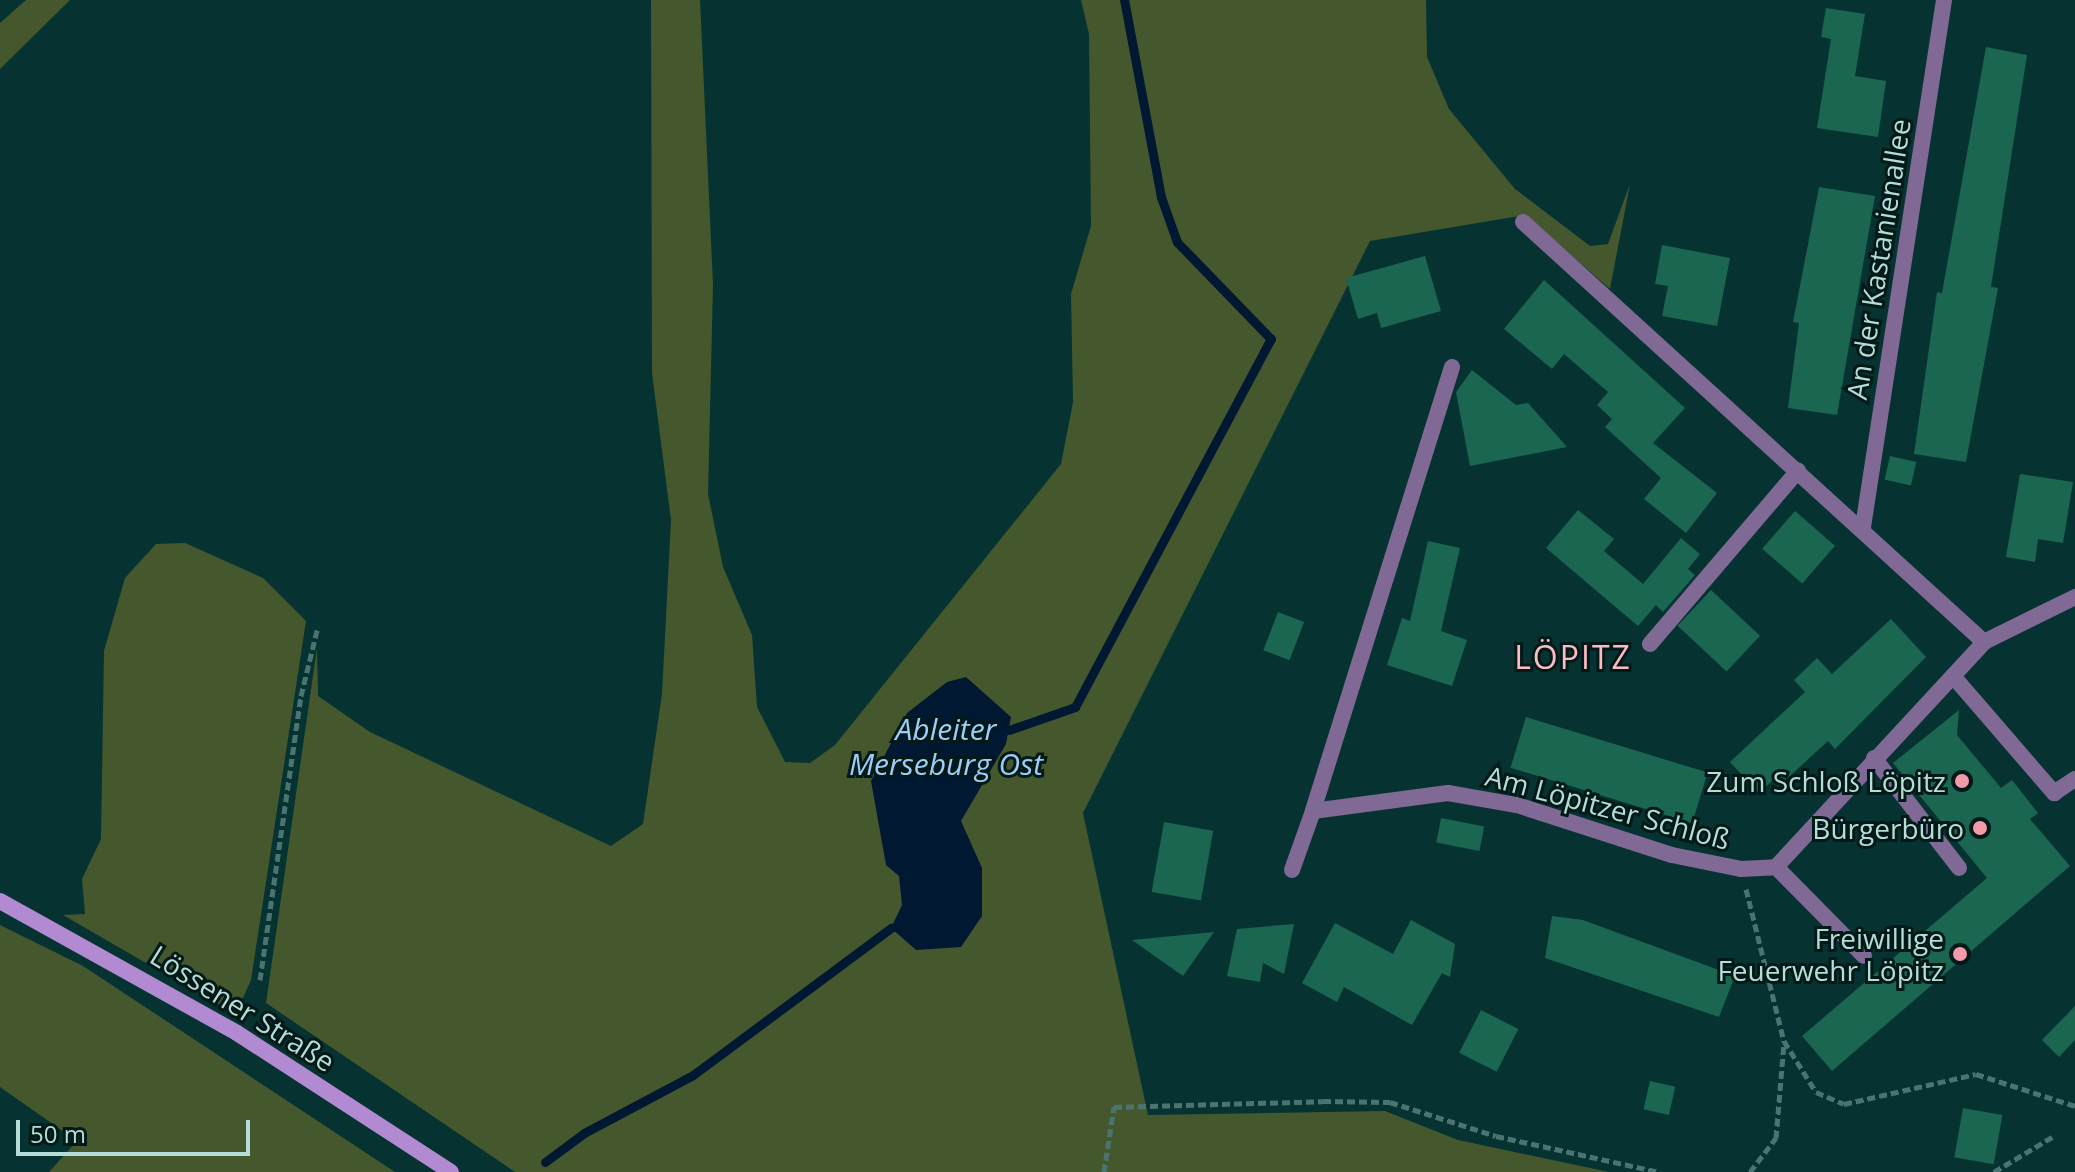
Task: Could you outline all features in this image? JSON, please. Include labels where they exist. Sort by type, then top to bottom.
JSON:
[{"type":"street","name":"An der Kastanienallee","points":[[1863,527],[1944,0]]},
{"type":"street","points":[[1523,222],[1863,527],[1984,642]]},
{"type":"street","points":[[1292,870],[1452,367]]},
{"type":"street","points":[[1650,644],[1798,471]]},
{"type":"street","points":[[1864,956],[1776,867],[1984,642],[2075,597]]},
{"type":"street","points":[[1953,676],[2054,793],[2075,779]]},
{"type":"street","points":[[1874,758],[1959,868]]},
{"type":"street","name":"Am Löpitzer Schloß","points":[[1313,811],[1448,793],[1517,805],[1741,869],[1776,867]]},
{"type":"street","name":"Lössener Straße","points":[[0,901],[225,1025],[451,1172]]},
{"type":"path","points":[[260,980],[301,696],[318,626]]},
{"type":"path","points":[[1741,869],[1784,1041],[1816,1092],[1844,1104],[1976,1074],[2075,1106]]},
{"type":"path","points":[[1750,1172],[1776,1138],[1784,1041]]},
{"type":"path","points":[[1104,1172],[1114,1107],[1390,1102],[1496,1136],[1660,1172]]},
{"type":"path","points":[[1994,1172],[2052,1137]]},
{"type":"green space","points":[[26,0],[70,0],[0,69],[0,23]]},
{"type":"green space","points":[[651,0],[700,0],[713,285],[708,494],[723,567],[752,635],[757,707],[785,762],[810,763],[835,745],[1061,464],[1073,402],[1071,294],[1091,226],[1089,34],[1081,0],[1426,0],[1427,57],[1449,109],[1515,189],[1590,246],[1608,244],[1630,184],[1610,289],[1525,215],[1370,241],[1083,813],[1148,1115],[1385,1111],[1458,1140],[1609,1172],[515,1172],[266,1003],[317,648],[318,696],[370,732],[611,846],[643,824],[662,694],[671,520],[652,373]]},
{"type":"green space","points":[[185,543],[263,578],[306,621],[251,980],[243,998],[231,1004],[217,1004],[63,915],[85,914],[82,879],[101,839],[104,651],[125,578],[156,544]]},
{"type":"green space","points":[[0,925],[83,966],[395,1172],[49,1172],[77,1141],[0,1087]]},
{"type":"water","name":"Ableiter Merseburg Ost","points":[[966,677],[1011,717],[1006,744],[961,821],[982,868],[982,916],[961,947],[916,950],[891,928],[902,905],[899,876],[886,865],[871,781],[907,713],[947,682]]},
{"type":"building","points":[[1826,8],[1865,14],[1855,76],[1886,81],[1878,137],[1817,128],[1831,39],[1821,37]]},
{"type":"building","points":[[1986,47],[2027,55],[1991,287],[1998,288],[1966,462],[1914,454],[1937,292],[1942,293]]},
{"type":"building","points":[[1819,187],[1875,196],[1837,415],[1788,408],[1799,323],[1793,322]]},
{"type":"building","points":[[1662,245],[1730,258],[1717,326],[1662,316],[1668,286],[1655,284]]},
{"type":"building","points":[[1425,256],[1441,311],[1381,328],[1377,313],[1358,319],[1346,278]]},
{"type":"building","points":[[1544,280],[1685,408],[1653,443],[1717,493],[1686,533],[1644,499],[1661,478],[1605,427],[1612,419],[1597,405],[1608,392],[1564,354],[1552,369],[1504,329]]},
{"type":"building","points":[[1472,370],[1516,405],[1528,403],[1567,447],[1470,466],[1456,392]]},
{"type":"building","points":[[1890,456],[1916,462],[1911,485],[1885,479]]},
{"type":"building","points":[[2020,474],[2073,482],[2063,543],[2038,539],[2035,562],[2006,557]]},
{"type":"building","points":[[1578,510],[1614,539],[1604,551],[1643,584],[1681,538],[1700,554],[1688,569],[1695,575],[1663,612],[1656,605],[1638,626],[1546,548]]},
{"type":"building","points":[[1795,511],[1835,546],[1802,584],[1762,549]]},
{"type":"building","points":[[1428,541],[1460,548],[1441,631],[1467,640],[1452,686],[1387,665],[1402,618],[1410,621]]},
{"type":"building","points":[[1711,590],[1760,636],[1727,672],[1678,626]]},
{"type":"building","points":[[1278,612],[1304,622],[1289,660],[1263,650]]},
{"type":"building","points":[[1891,619],[1926,657],[1835,749],[1828,741],[1779,786],[1773,780],[1759,793],[1730,762],[1805,692],[1794,680],[1817,658],[1832,674]]},
{"type":"building","points":[[1959,710],[1957,735],[2001,788],[2012,780],[2038,813],[2030,819],[2070,866],[1832,1071],[1802,1036],[1987,878],[1893,763]]},
{"type":"building","points":[[1526,717],[1708,773],[1692,823],[1511,768]]},
{"type":"building","points":[[1441,818],[1484,826],[1479,851],[1436,843]]},
{"type":"building","points":[[1164,822],[1213,831],[1201,901],[1152,892]]},
{"type":"building","points":[[1552,916],[1583,920],[1735,976],[1719,1017],[1545,958]]},
{"type":"building","points":[[1411,920],[1455,944],[1450,977],[1442,973],[1412,1025],[1344,987],[1337,1002],[1302,983],[1335,923],[1393,954]]},
{"type":"building","points":[[1294,924],[1284,974],[1263,963],[1260,982],[1227,976],[1237,929]]},
{"type":"building","points":[[1214,932],[1183,976],[1132,940]]},
{"type":"building","points":[[2075,1006],[2075,1040],[2059,1057],[2042,1040]]},
{"type":"building","points":[[1481,1010],[1518,1029],[1497,1072],[1459,1053]]},
{"type":"building","points":[[1650,1081],[1675,1087],[1669,1115],[1643,1109]]},
{"type":"building","points":[[1963,1108],[2002,1115],[1994,1164],[1954,1157]]},
{"type":"waterway","name":"Ableiter Merseburg Ost","points":[[1009,730],[1075,707],[1271,339],[1177,242],[1161,197],[1124,0]]},
{"type":"waterway","name":"Ableiter Merseburg Ost","points":[[545,1162],[584,1133],[693,1075],[891,928]]},
{"type":"place","name":"Zum Schloß Löpitz","points":[[1962,781]]},
{"type":"place","name":"Bürgerbüro","points":[[1980,828]]},
{"type":"place","name":"Freiwillige Feuerwehr Löpitz","points":[[1960,954]]},
{"type":"district","name":"LÖPITZ","points":[[1573,657]]}]
